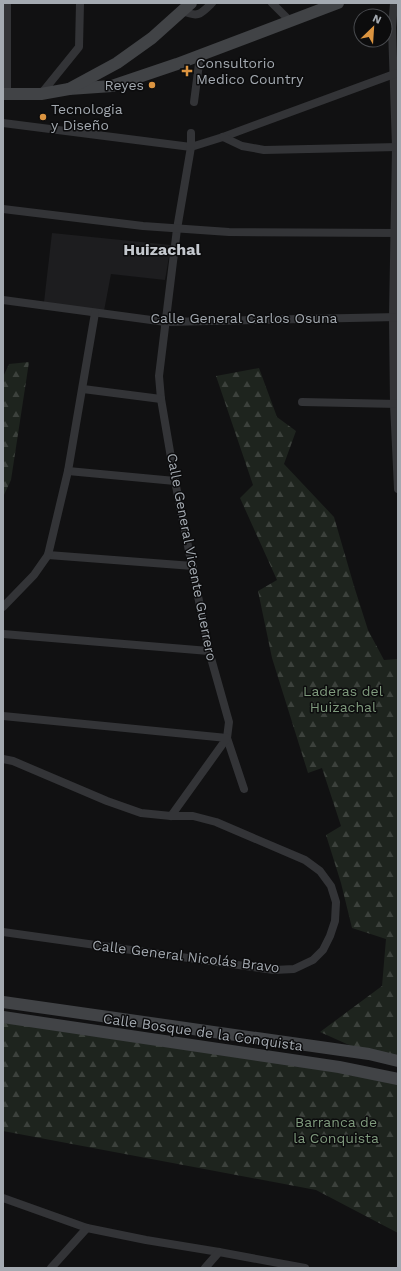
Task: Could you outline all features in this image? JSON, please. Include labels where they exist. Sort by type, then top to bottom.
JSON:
[{"type":"main road","points":[[5,94],[41,94],[70,89],[112,86],[200,56],[338,3]]},
{"type":"main road","points":[[70,89],[117,63],[152,38],[187,7]]},
{"type":"main road","name":"Calle Bosque de la Conquista","points":[[3,1002],[369,1054],[398,1061]]},
{"type":"main road","name":"Calle Bosque de la Conquista","points":[[3,1017],[339,1067],[398,1079]]},
{"type":"street","points":[[5,94],[7,3]]},
{"type":"street","points":[[41,94],[79,47],[80,3]]},
{"type":"street","points":[[187,7],[192,15],[202,13],[212,3]]},
{"type":"street","points":[[272,3],[290,21]]},
{"type":"street","points":[[394,3],[392,28],[396,74],[397,147],[396,404],[398,487]]},
{"type":"street","points":[[194,102],[200,56]]},
{"type":"street","points":[[3,123],[191,147],[223,137],[396,74]]},
{"type":"street","name":"Calle General Vicente Guerrero","points":[[191,134],[191,147],[176,229],[159,376],[175,481],[209,651],[229,722],[227,738],[244,790]]},
{"type":"street","points":[[223,137],[242,146],[264,150],[397,147]]},
{"type":"street","points":[[3,209],[176,229],[229,232],[396,232]]},
{"type":"street","name":"Calle General Carlos Osuna","points":[[3,300],[166,322],[396,317]]},
{"type":"street","points":[[3,607],[34,575],[48,555],[68,471],[95,313]]},
{"type":"street","points":[[83,389],[162,400]]},
{"type":"street","points":[[302,402],[396,404]]},
{"type":"street","points":[[68,471],[175,481]]},
{"type":"street","points":[[48,555],[193,566]]},
{"type":"street","points":[[3,634],[209,651]]},
{"type":"street","points":[[3,716],[227,738]]},
{"type":"street","points":[[171,816],[227,738]]},
{"type":"street","name":"Calle General Nicolás Bravo","points":[[3,759],[13,761],[107,802],[134,811],[171,816],[193,816],[216,822],[305,860],[320,871],[331,886],[336,902],[335,921],[323,950],[313,960],[294,969],[274,970],[3,932]]},
{"type":"street","points":[[3,998],[27,1006]]},
{"type":"street","points":[[3,1198],[87,1228],[305,1268]]},
{"type":"street","points":[[51,1268],[87,1228]]},
{"type":"street","points":[[204,1268],[219,1252]]},
{"type":"shaded area","points":[[52,233],[171,245],[165,280],[111,274],[104,311],[44,302]]},
{"type":"green space","points":[[29,362],[11,480],[3,497],[3,377],[9,364]]},
{"type":"green space","name":"Laderas del Huizachal","points":[[259,368],[277,417],[296,431],[284,464],[334,517],[368,630],[384,660],[398,659],[398,1061],[369,1054],[320,1032],[382,986],[386,939],[352,928],[341,883],[326,835],[341,826],[322,768],[308,773],[272,658],[258,591],[277,580],[240,498],[253,485],[216,376]]},
{"type":"green space","name":"Barranca de la Conquista","points":[[3,1017],[398,1079],[398,1233],[316,1190],[3,1131]]},
{"type":"place","name":"Consultorio Medico Country","points":[[187,71]]},
{"type":"place","name":"Reyes","points":[[152,85]]},
{"type":"place","name":"Tecnologia y Diseño","points":[[43,117]]},
{"type":"district","name":"Huizachal","points":[[162,249]]}]
